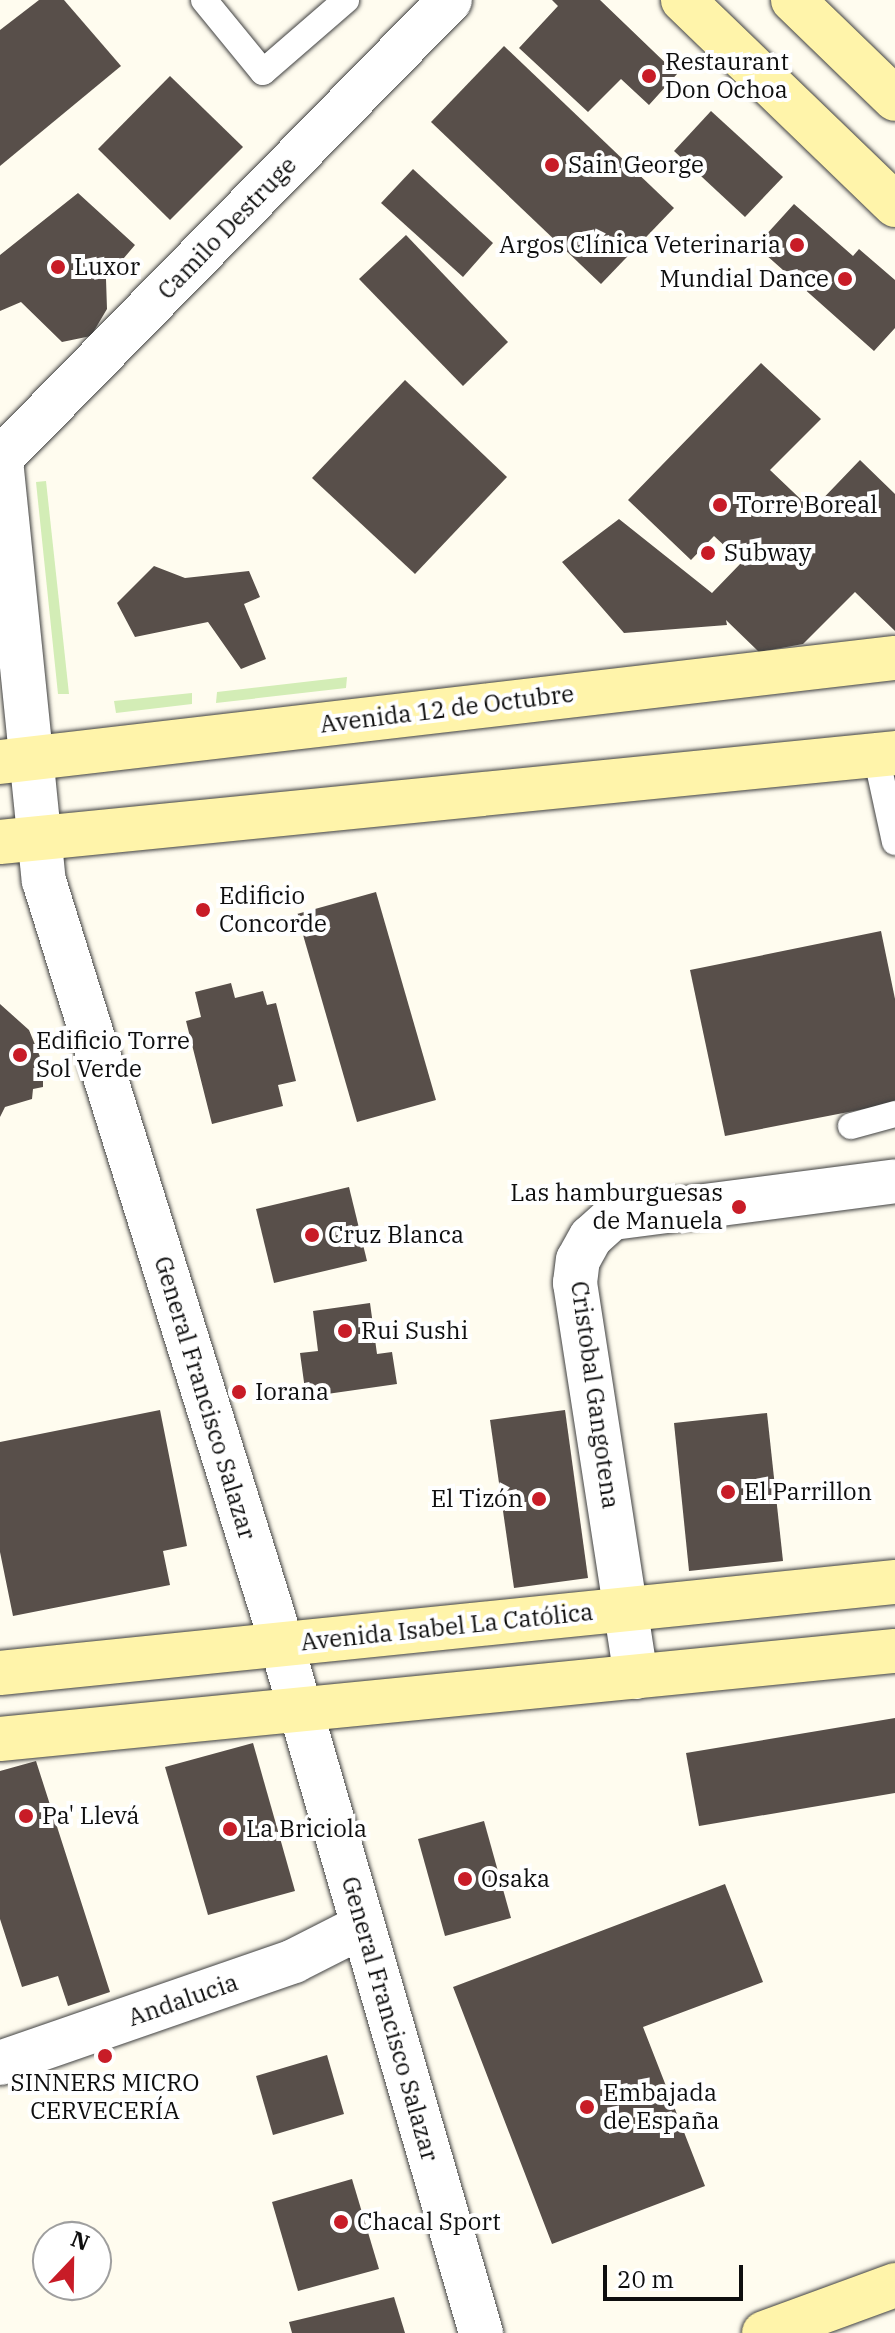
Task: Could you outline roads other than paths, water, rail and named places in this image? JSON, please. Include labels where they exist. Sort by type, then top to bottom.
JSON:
[{"type":"street","name":"Camilo Destruge","points":[[2,453],[450,0]]},
{"type":"street","points":[[683,0],[895,205]]},
{"type":"street","points":[[793,0],[895,99]]},
{"type":"street","name":"General Francisco Salazar","points":[[2,453],[18,840],[44,881],[280,1644],[481,2333]]},
{"type":"street","name":"Avenida 12 de Octubre","points":[[16,760],[895,658]]},
{"type":"street","points":[[18,840],[885,754]]},
{"type":"street","name":"Cristobal Gangotena","points":[[636,1677],[575,1283],[578,1260],[591,1237],[612,1218],[895,1181]]},
{"type":"street","name":"Avenida Isabel La Católica","points":[[0,1673],[895,1582]]},
{"type":"street","points":[[0,1739],[895,1651]]},
{"type":"street","name":"Andalucia","points":[[0,2063],[294,1961],[363,1926]]},
{"type":"street","points":[[764,2333],[895,2285]]},
{"type":"lane","points":[[204,0],[263,72],[346,0]]},
{"type":"lane","points":[[885,754],[895,842]]},
{"type":"lane","points":[[851,1126],[895,1114]]},
{"type":"place","name":"Restaurant Don Ochoa","points":[[649,76]]},
{"type":"place","name":"Sain George","points":[[552,165]]},
{"type":"place","name":"Argos Clínica Veterinaria","points":[[797,245]]},
{"type":"place","name":"Luxor","points":[[58,267]]},
{"type":"place","name":"Mundial Dance","points":[[845,279]]},
{"type":"place","name":"Torre Boreal","points":[[720,505]]},
{"type":"place","name":"Subway","points":[[708,553]]},
{"type":"place","name":"Edificio Concorde","points":[[203,910]]},
{"type":"place","name":"Edificio Torre Sol Verde","points":[[20,1055]]},
{"type":"place","name":"Las hamburguesas de Manuela","points":[[739,1207]]},
{"type":"place","name":"Cruz Blanca","points":[[312,1235]]},
{"type":"place","name":"Rui Sushi","points":[[345,1331]]},
{"type":"place","name":"Iorana","points":[[239,1392]]},
{"type":"place","name":"El Parrillon","points":[[728,1492]]},
{"type":"place","name":"El Tizón","points":[[539,1499]]},
{"type":"place","name":"Pa' Llevá","points":[[26,1816]]},
{"type":"place","name":"La Briciola","points":[[230,1829]]},
{"type":"place","name":"Osaka","points":[[465,1879]]},
{"type":"place","name":"SINNERS MICRO CERVECERÍA","points":[[105,2056]]},
{"type":"place","name":"Embajada de España","points":[[587,2107]]},
{"type":"place","name":"Chacal Sport","points":[[341,2222]]}]
